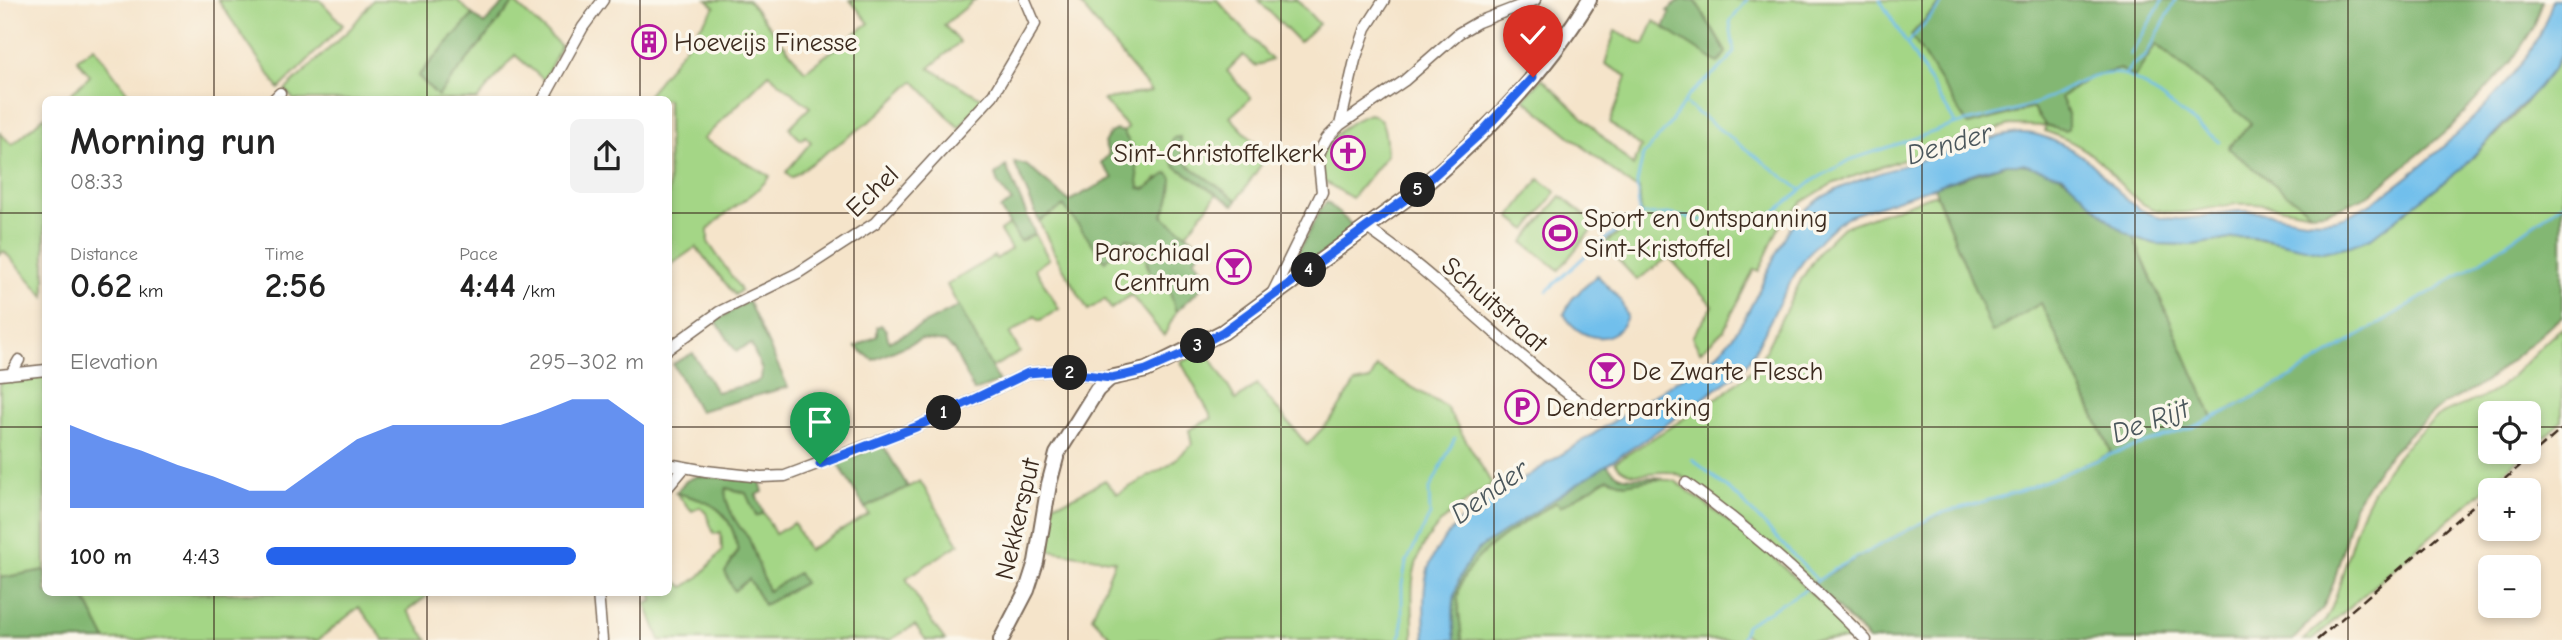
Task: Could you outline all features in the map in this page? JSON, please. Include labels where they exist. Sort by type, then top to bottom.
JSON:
[{"type":"street","points":[[545,96],[583,27],[603,0]]},
{"type":"street","name":"Echel","points":[[672,346],[719,312],[798,273],[875,223],[993,95],[1035,24],[1025,0]]},
{"type":"street","points":[[1340,125],[1355,60],[1366,27],[1384,0]]},
{"type":"street","points":[[1271,298],[1322,191],[1317,163],[1320,148],[1340,125],[1404,80],[1459,33],[1478,22],[1535,0]]},
{"type":"street","points":[[672,465],[761,477],[785,476],[916,427],[1028,373],[1051,371],[1111,378],[1146,370],[1189,351],[1223,332],[1271,298],[1441,172],[1492,123],[1560,45],[1587,1]]},
{"type":"street","name":"Schuitstraat","points":[[1367,228],[1416,263],[1494,334],[1574,400],[1597,412]]},
{"type":"street","points":[[6,374],[19,360]]},
{"type":"street","points":[[6,374],[42,370]]},
{"type":"street","name":"Nekkersput","points":[[1002,640],[1027,590],[1036,562],[1049,484],[1057,454],[1097,390],[1111,378]]},
{"type":"street","points":[[672,483],[684,468]]},
{"type":"street","points":[[1686,483],[1805,579],[1866,640]]},
{"type":"street","points":[[598,596],[602,640]]},
{"type":"green space","points":[[218,0],[320,0],[343,25],[279,89]]},
{"type":"green space","points":[[373,0],[457,0],[473,15],[418,76],[438,96],[290,96],[285,90],[351,28]]},
{"type":"green space","points":[[507,0],[516,0],[438,96],[418,76],[473,15],[484,24]]},
{"type":"green space","points":[[707,0],[748,0],[805,71],[869,23],[850,0],[975,0],[944,25],[960,42],[929,68],[983,99],[959,128],[914,81],[873,119],[791,178],[786,172],[811,142],[805,136],[801,140],[789,128],[810,107],[769,74],[703,139],[770,176],[756,191],[708,230],[708,242],[741,290],[735,295],[696,247],[672,264],[672,96],[647,96],[715,7]]},
{"type":"green space","points":[[1077,0],[1217,0],[1272,60],[1255,66],[1243,55],[1227,71],[1251,98],[1230,117],[1269,153],[1237,200],[1188,166],[1181,144],[1175,166],[1217,194],[1186,234],[1161,215],[1157,179],[1145,189],[1139,189],[1134,150],[1123,132],[1128,128],[1103,100],[1151,91]]},
{"type":"green space","points":[[1258,0],[1297,0],[1319,24],[1299,42]]},
{"type":"green space","points":[[1681,0],[1695,0],[1726,53],[1718,63],[1664,28],[1670,13],[1667,11]]},
{"type":"green space","points":[[1695,0],[1942,0],[1912,36],[1968,124],[2034,108],[2038,117],[2068,114],[2061,97],[2089,78],[2120,69],[2135,77],[2155,44],[2252,123],[2229,148],[2311,213],[2246,204],[2177,213],[2157,210],[2131,195],[2091,154],[2072,142],[2045,131],[2045,126],[2010,125],[1955,141],[1832,184],[1802,202],[1780,225],[1759,271],[1754,269],[1724,330],[1700,352],[1692,337],[1713,306],[1669,257],[1637,280],[1603,244],[1638,219],[1641,212],[1639,188],[1633,187],[1524,99],[1542,78],[1633,166],[1641,147],[1610,123],[1627,76],[1605,64],[1615,31],[1644,45],[1654,21],[1718,63],[1726,52]]},
{"type":"green space","points":[[1942,0],[2543,0],[2534,27],[2511,62],[2450,128],[2371,194],[2325,212],[2311,213],[2228,148],[2251,123],[2156,44],[2135,77],[2120,69],[2089,78],[2061,97],[2068,114],[2068,129],[2065,131],[2046,126],[2033,108],[1968,125],[1911,35]]},
{"type":"green space","points":[[514,2],[561,46],[544,80],[515,55],[480,96],[438,96]]},
{"type":"green space","points":[[94,47],[130,96],[68,96],[90,76],[77,59]]},
{"type":"green space","points":[[2562,53],[2562,204],[2480,262],[2288,379],[2213,418],[2133,237],[2156,244],[2193,245],[2242,237],[2279,242],[2371,238],[2462,168],[2516,114],[2553,69]]},
{"type":"green space","points":[[1370,114],[1376,116],[1383,125],[1387,155],[1352,198],[1322,180],[1321,151],[1349,124]]},
{"type":"green space","points":[[42,119],[42,294],[4,251],[0,254],[0,133],[12,145]]},
{"type":"green space","points":[[1116,130],[1123,132],[1134,150],[1139,188],[1145,189],[1168,173],[1172,178],[1171,188],[1162,216],[1204,247],[1194,259],[1211,279],[1176,312],[1170,292],[1153,283],[1142,244],[1127,238],[1105,261],[1064,206],[1039,221],[1014,162],[1026,165],[1069,201],[1113,178],[1101,163],[1109,154],[1104,143],[1110,133]]},
{"type":"green space","points":[[1180,137],[1183,157],[1188,165],[1237,200],[1234,205],[1175,166],[1169,155],[1173,138]]},
{"type":"green space","points":[[2007,164],[2049,170],[2064,178],[2133,237],[2213,418],[2288,379],[2480,262],[2562,204],[2562,316],[2486,382],[2441,406],[2408,435],[2379,467],[2354,506],[2334,582],[2323,608],[2293,640],[1869,640],[1813,583],[1942,513],[2018,492],[2112,453],[2041,303],[1992,333],[1934,187]]},
{"type":"green space","points":[[1006,166],[1035,234],[1020,241],[1000,209],[1012,202],[998,184],[995,175]]},
{"type":"green space","points":[[1539,179],[1556,192],[1527,230],[1510,217]]},
{"type":"green space","points":[[1936,194],[1992,332],[2041,303],[2112,454],[2018,492],[1942,513],[1813,583],[1684,478],[1674,473],[1634,474],[1620,469],[1615,462],[1726,392],[1752,370],[1762,357],[1802,278],[1822,248],[1843,227]]},
{"type":"green space","name":"Sport en Ontspanning Sint-Kristoffel","points":[[1561,196],[1596,224],[1559,270],[1523,242]]},
{"type":"green space","points":[[1327,202],[1357,230],[1288,277],[1287,274],[1321,208]]},
{"type":"green space","points":[[1064,206],[1142,244],[1147,268],[1163,288],[1170,292],[1176,312],[1164,336],[1131,295],[1111,309],[1105,299],[1088,310],[1039,221]]},
{"type":"green space","points":[[1010,224],[1020,241],[1035,234],[1049,259],[1035,268],[1059,309],[1039,321],[1035,316],[1010,334],[1020,352],[991,368],[947,285],[994,256],[996,259],[1011,249],[1000,231]]},
{"type":"green space","points":[[748,301],[788,387],[699,411],[673,364],[693,353],[716,392],[755,383],[761,379],[762,370],[751,344],[736,351],[716,321]]},
{"type":"green space","points":[[959,306],[999,382],[974,391],[954,350],[945,342],[921,339],[873,360],[856,347],[877,336],[877,327],[881,325],[886,330],[889,342]]},
{"type":"green space","points":[[2562,328],[2562,421],[2541,439],[2541,401],[2478,401],[2478,464],[2513,464],[2497,478],[2478,478],[2478,495],[2312,640],[2303,640],[2325,621],[2331,610],[2362,513],[2394,460],[2438,417],[2500,387]]},
{"type":"green space","points":[[1207,351],[1236,400],[1257,384],[1307,445],[1333,417],[1355,383],[1370,380],[1377,367],[1446,407],[1492,484],[1441,523],[1423,547],[1413,580],[1413,640],[1108,640],[1111,637],[1092,617],[1115,561],[1048,550],[1054,503],[1068,500],[1105,480],[1117,494],[1169,465],[1192,445],[1189,430],[1212,418],[1181,362]]},
{"type":"green space","points":[[42,375],[42,571],[0,578],[0,379]]},
{"type":"green space","points":[[883,445],[908,487],[865,508],[837,462]]},
{"type":"green space","points":[[1607,464],[1613,471],[1626,477],[1662,478],[1625,484],[1608,478],[1560,507],[1556,502],[1496,542],[1470,568],[1462,582],[1458,597],[1462,640],[1455,640],[1454,611],[1458,582],[1464,565],[1473,553],[1508,526]]},
{"type":"green space","points":[[697,476],[760,481],[763,492],[756,495],[764,513],[756,516],[746,493],[726,488],[729,507],[735,521],[748,536],[768,591],[798,573],[804,583],[764,605],[749,579],[734,591],[725,572],[738,552],[726,517],[701,500],[676,493],[686,481]]},
{"type":"green space","points":[[1608,478],[1626,482],[1675,481],[1766,550],[1860,640],[1751,640],[1744,633],[1741,640],[1462,640],[1458,597],[1470,567],[1513,530],[1557,502],[1560,507]]},
{"type":"green space","points":[[920,481],[959,544],[906,578],[928,617],[945,640],[926,640],[915,625],[890,640],[660,640],[646,604],[653,601],[652,596],[672,596],[672,572],[677,582],[684,587],[700,576],[722,551],[721,532],[714,534],[706,513],[700,507],[692,511],[676,493],[701,500],[726,517],[738,552],[731,560],[749,579],[764,605],[804,583],[798,574],[768,591],[748,536],[735,521],[728,507],[725,488],[746,493],[756,515],[764,513],[775,534],[794,523],[808,550],[869,514],[865,508]]},
{"type":"green space","points":[[42,571],[42,596],[84,596],[106,640],[0,640],[0,578]]},
{"type":"green space","points":[[84,596],[427,596],[407,611],[428,640],[384,640],[359,607],[318,640],[106,640]]},
{"type":"water","points":[[2553,0],[2562,0],[2562,53],[2539,87],[2462,168],[2371,238],[2350,246],[2323,252],[2242,237],[2193,245],[2156,244],[2133,237],[2114,225],[2063,176],[2023,164],[2007,164],[1977,172],[1847,217],[1830,230],[1802,263],[1751,358],[1740,372],[1646,439],[1481,547],[1465,568],[1456,590],[1453,614],[1455,640],[1425,640],[1424,602],[1427,572],[1439,546],[1450,532],[1464,517],[1715,356],[1728,343],[1748,312],[1790,228],[1806,209],[1825,196],[1859,180],[1898,167],[1989,139],[2024,133],[2044,137],[2078,153],[2130,202],[2159,217],[2183,219],[2253,211],[2312,221],[2336,219],[2358,210],[2412,173],[2441,149],[2494,97],[2529,53],[2540,34]]},
{"type":"water","points":[[1597,275],[1620,299],[1627,316],[1614,333],[1605,337],[1587,335],[1578,330],[1564,314],[1572,299]]},
{"type":"waterway","points":[[1639,215],[1637,183],[1643,155],[1666,129],[1689,95],[1727,62],[1734,52],[1730,22],[1747,0]]},
{"type":"waterway","name":"De Rijt","points":[[1547,291],[1598,244],[1639,215],[1668,214],[1724,224],[1765,220],[1814,180],[1850,160],[1954,125],[1880,0]]},
{"type":"waterway","points":[[1907,44],[1945,0]]},
{"type":"waterway","points":[[2130,55],[2163,0]]},
{"type":"waterway","points":[[2176,0],[2145,57],[2131,66],[2125,75],[2146,86],[2220,142]]},
{"type":"waterway","name":"Dender","points":[[1954,125],[2034,104],[2090,78],[2125,75]]},
{"type":"waterway","points":[[1684,103],[1801,190]]},
{"type":"waterway","name":"De Rijt","points":[[1813,584],[1833,570],[1938,514],[2018,492],[2112,454],[2191,428],[2229,410],[2288,379],[2480,262],[2562,204]]},
{"type":"waterway","points":[[1398,640],[1402,632],[1402,584],[1406,563],[1430,515],[1429,491],[1455,438]]},
{"type":"waterway","points":[[1692,459],[1738,497],[1817,580]]},
{"type":"waterway","name":"De Rijt","points":[[1741,640],[1746,625],[1808,588]]},
{"type":"railway","points":[[2506,478],[2562,429]]},
{"type":"railway","points":[[2317,640],[2478,501]]},
{"type":"place","name":"Hoeveijs Finesse","points":[[649,42]]},
{"type":"place","name":"Sint-Christoffelkerk","points":[[1348,153]]},
{"type":"place","name":"Sport en Ontspanning Sint-Kristoffel","points":[[1560,233]]},
{"type":"place","name":"Parochiaal Centrum","points":[[1234,267]]},
{"type":"place","name":"De Zwarte Flesch","points":[[1607,371]]},
{"type":"place","name":"Denderparking","points":[[1522,407]]},
{"type":"route","points":[[820,464],[916,427],[1028,373],[1051,371],[1111,378],[1146,370],[1189,351],[1223,332],[1441,172],[1533,77]]}]
